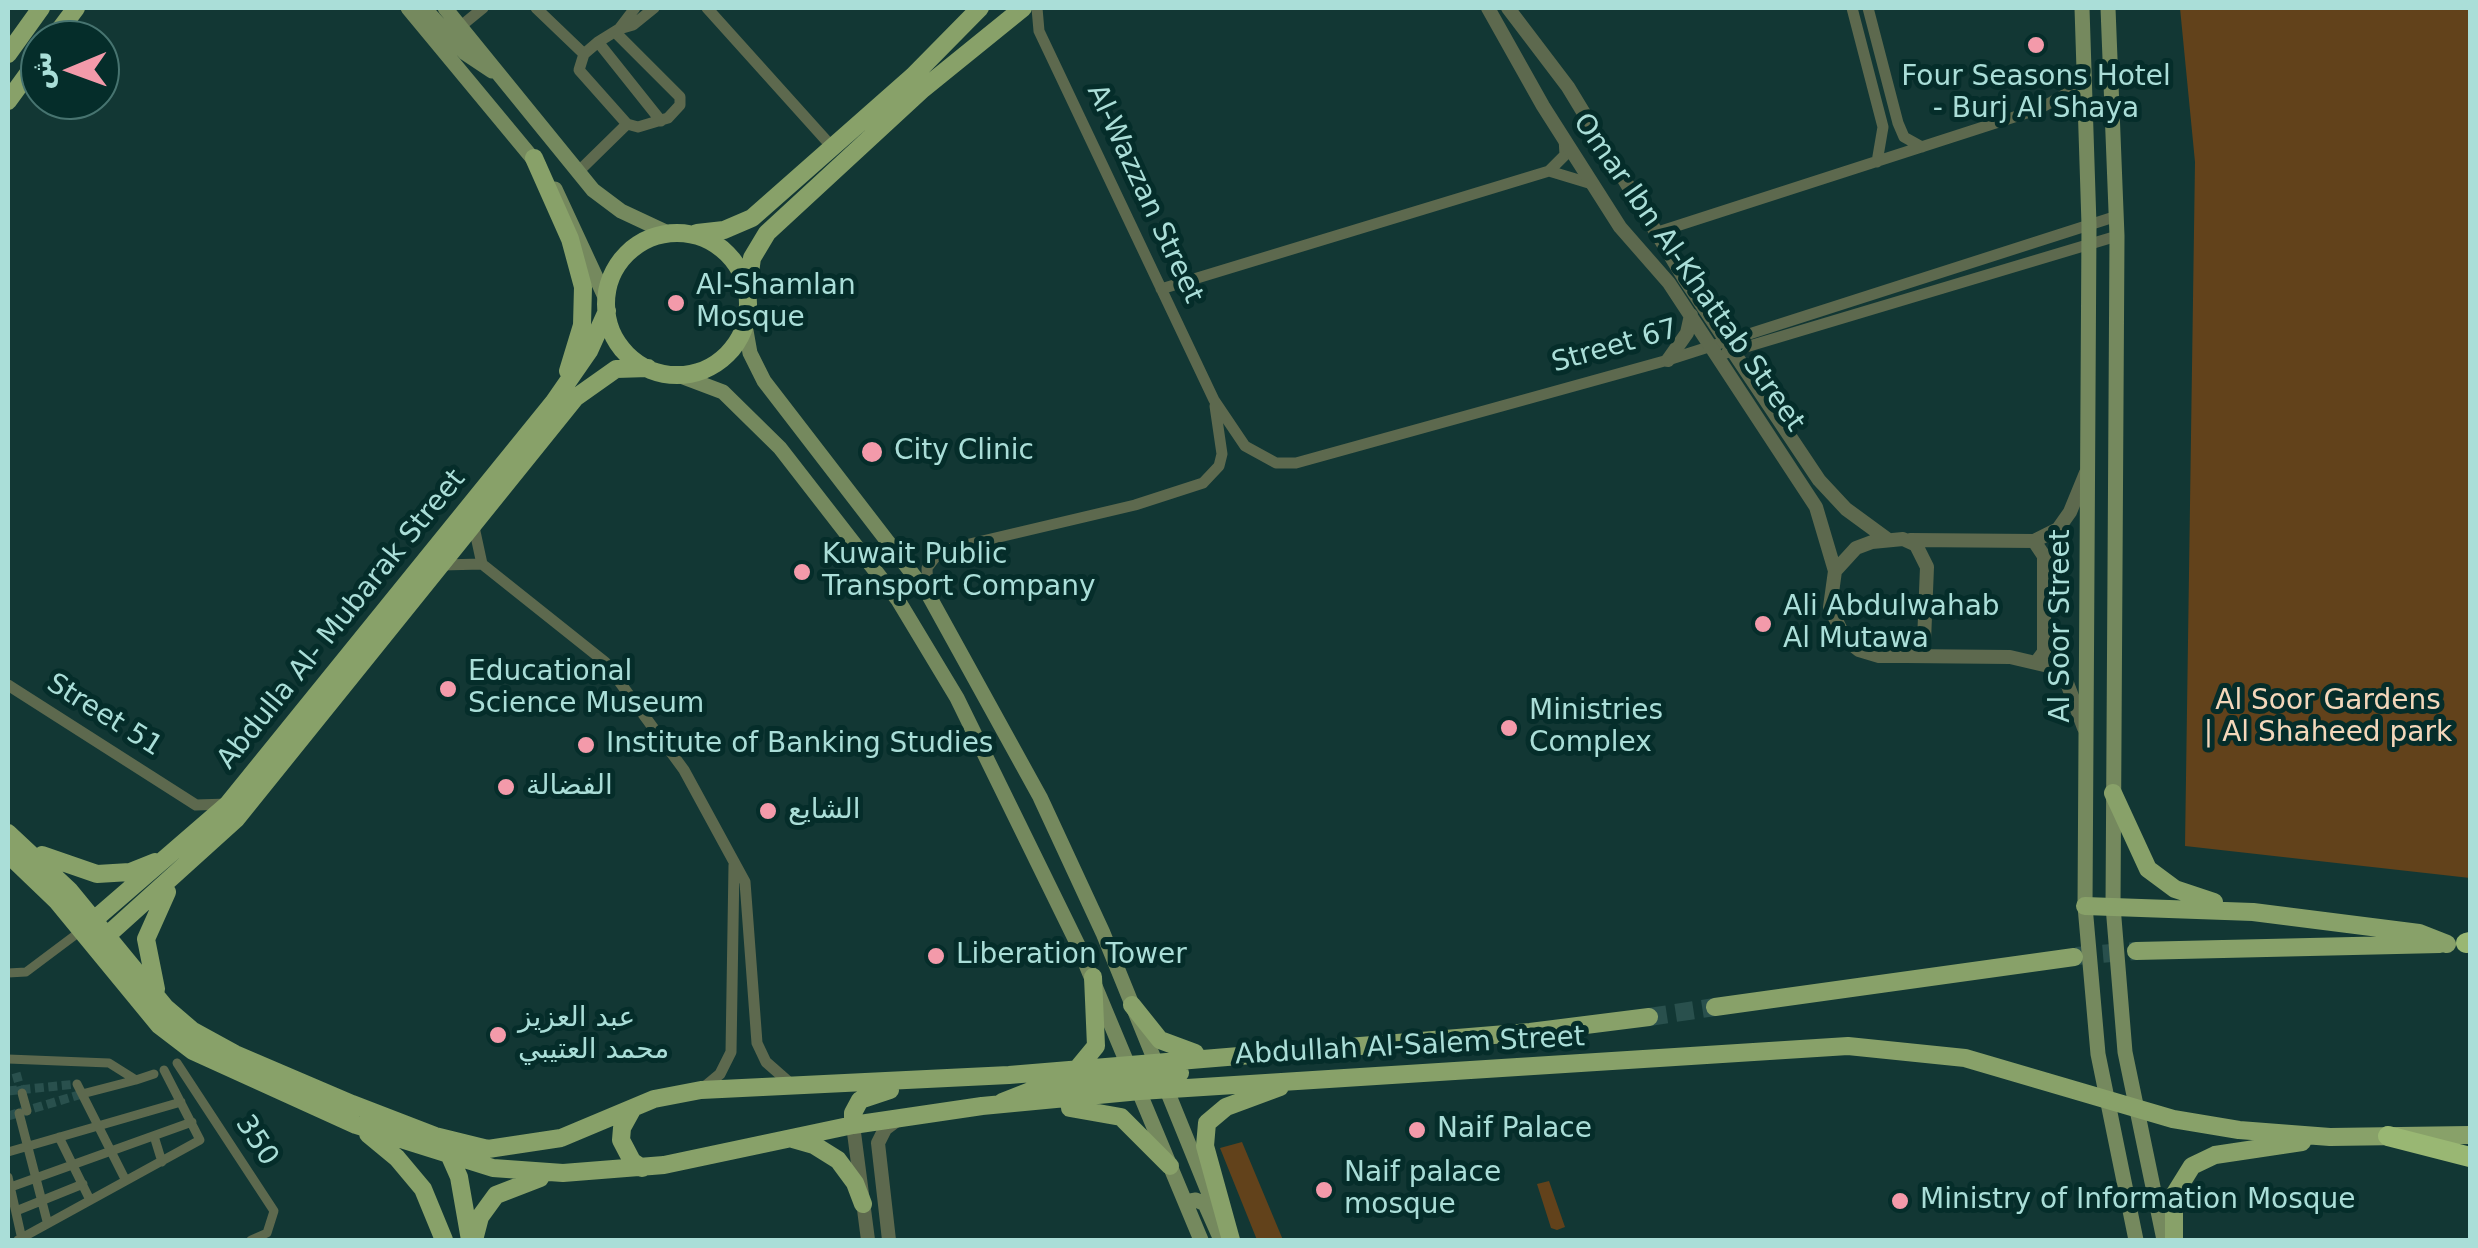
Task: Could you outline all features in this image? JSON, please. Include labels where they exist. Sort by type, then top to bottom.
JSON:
[{"type":"highway","points":[[2388,1136],[2470,1157]]},
{"type":"main road","points":[[8,54],[42,8]]},
{"type":"main road","points":[[446,8],[578,172],[621,210],[678,233],[708,240],[730,257],[747,293]]},
{"type":"main road","points":[[606,305],[614,271],[626,254],[642,242],[745,224],[833,148],[980,8]]},
{"type":"main road","points":[[1023,8],[766,233],[752,258],[745,325],[750,353],[764,381],[928,594],[1048,812],[1227,1240]]},
{"type":"main road","name":"Al Soor Street","points":[[2082,8],[2088,225],[2084,906],[2090,992],[2106,1099],[2136,1240]]},
{"type":"main road","name":"Al Soor Street","points":[[2108,8],[2117,216],[2113,906],[2118,992],[2135,1108],[2164,1240]]},
{"type":"main road","points":[[410,10],[428,11],[465,53],[500,74]]},
{"type":"main road","points":[[410,10],[534,158],[577,229],[617,342],[648,368],[707,383],[748,414],[826,502],[898,600],[971,722],[1093,978],[1201,1240]]},
{"type":"main road","points":[[958,30],[960,44],[974,49]]},
{"type":"main road","points":[[8,101],[20,83]]},
{"type":"main road","points":[[534,158],[570,239],[584,295],[578,345],[553,403]]},
{"type":"main road","name":"Abdulla Al- Mubarak Street","points":[[101,940],[182,859],[553,403],[589,351],[606,305]]},
{"type":"main road","points":[[678,375],[698,372],[724,358],[745,325]]},
{"type":"main road","name":"Abdulla Al- Mubarak Street","points":[[88,925],[236,819],[589,385],[616,370],[648,368]]},
{"type":"main road","points":[[2113,793],[2140,857],[2157,877],[2182,892],[2253,912]]},
{"type":"main road","points":[[8,833],[15,849],[101,940],[149,1015],[183,1044],[226,1068],[356,1124],[408,1169],[436,1216],[444,1240]]},
{"type":"main road","points":[[15,849],[97,874],[137,870],[182,859]]},
{"type":"main road","points":[[164,1007],[150,972],[146,939],[156,909],[182,859]]},
{"type":"main road","points":[[2084,906],[2253,912],[2420,933],[2463,943]]},
{"type":"main road","name":"Abdullah Al-Salem Street","points":[[101,940],[164,1007],[193,1031],[235,1054],[435,1136],[488,1149],[538,1144],[634,1108],[701,1090],[1077,1069],[1134,1078],[1160,1076],[1251,1054],[1649,1017]]},
{"type":"main road","points":[[2136,951],[2463,943]]},
{"type":"main road","points":[[1715,1007],[2074,957]]},
{"type":"main road","points":[[1077,1069],[1092,1056],[1097,1042],[1093,978]]},
{"type":"main road","points":[[1132,1006],[1156,1037],[1174,1048],[1251,1054]]},
{"type":"main road","name":"Abdullah Al-Salem Street","points":[[356,1124],[452,1158],[493,1168],[563,1174],[642,1168],[853,1125],[1030,1104],[1134,1078],[1300,1080],[1848,1046],[1964,1058],[2135,1108],[2240,1130],[2330,1137],[2470,1135]]},
{"type":"main road","points":[[1160,1076],[1277,1063],[1320,1049]]},
{"type":"main road","points":[[853,1125],[855,1106],[866,1095],[1009,1075]]},
{"type":"main road","points":[[998,1105],[1036,1090],[1134,1078]]},
{"type":"main road","points":[[1227,1240],[1204,1146],[1207,1123],[1226,1107],[1300,1080]]},
{"type":"main road","points":[[1030,1104],[1119,1115],[1170,1166]]},
{"type":"main road","points":[[634,1108],[622,1128],[621,1140],[632,1161],[642,1168]]},
{"type":"main road","points":[[435,1136],[452,1158],[472,1240]]},
{"type":"main road","points":[[2174,1240],[2176,1189],[2197,1162],[2215,1155],[2330,1137]]},
{"type":"main road","points":[[787,1139],[814,1145],[838,1160],[855,1182],[863,1204]]},
{"type":"main road","points":[[472,1240],[480,1217],[496,1195],[528,1181],[563,1174]]},
{"type":"main road","points":[[436,1216],[440,1204],[448,1200],[456,1201],[465,1210]]},
{"type":"main road","points":[[1185,1202],[1204,1202],[1227,1240]]},
{"type":"street","points":[[461,26],[483,8]]},
{"type":"street","points":[[536,8],[584,54]]},
{"type":"street","points":[[618,30],[635,8]]},
{"type":"street","points":[[618,30],[681,100],[661,121],[638,127],[627,124],[579,70],[584,54],[598,42],[618,30],[633,26],[654,8]]},
{"type":"street","points":[[707,8],[833,148]]},
{"type":"street","name":"Al-Wazzan Street","points":[[1037,8],[1039,31],[1214,400],[1246,446],[1276,463],[1296,463]]},
{"type":"street","name":"Omar Ibn Al-Khattab Street","points":[[1488,8],[1620,227],[1722,347],[1819,480],[1846,510],[1895,539]]},
{"type":"street","name":"Omar Ibn Al-Khattab Street","points":[[1508,8],[1568,87],[1658,232],[1824,525],[1835,572]]},
{"type":"street","points":[[1852,8],[1883,127],[1877,162]]},
{"type":"street","points":[[1868,8],[1898,123],[1904,136],[1922,148]]},
{"type":"street","points":[[598,42],[661,121]]},
{"type":"street","points":[[1658,232],[2054,102],[2078,81],[2086,60]]},
{"type":"street","points":[[1544,106],[1549,88],[1568,87]]},
{"type":"street","points":[[578,172],[627,124]]},
{"type":"street","points":[[1161,289],[1549,171],[1565,155],[1564,137]]},
{"type":"street","points":[[1549,171],[1594,184]]},
{"type":"street","points":[[1620,227],[1638,226],[1643,209]]},
{"type":"street","name":"Street 67","points":[[1722,347],[2117,216]]},
{"type":"street","name":"Street 67","points":[[1296,463],[2117,236]]},
{"type":"street","points":[[1668,360],[1687,334],[1691,315]]},
{"type":"street","name":"Al-Wazzan Street","points":[[928,594],[926,568],[940,551],[1134,506],[1202,483],[1219,466],[1222,454],[1214,400]]},
{"type":"street","points":[[2086,734],[2067,683],[2057,668],[2038,660],[1879,656],[1858,650],[1845,639],[1830,607],[1835,572],[1856,548],[1895,539],[2034,541],[2058,529],[2070,512],[2088,468]]},
{"type":"street","points":[[1824,525],[1838,521],[1846,510]]},
{"type":"street","points":[[474,526],[482,564],[611,668],[684,770],[748,897],[760,1053],[792,1085]]},
{"type":"street","points":[[1895,539],[1916,545],[1926,567],[1926,632],[1916,650],[1906,656]]},
{"type":"street","points":[[2034,541],[2044,556],[2044,652],[2038,660]]},
{"type":"street","points":[[442,565],[482,564]]},
{"type":"street","name":"Street 51","points":[[8,685],[196,804],[228,804]]},
{"type":"street","points":[[701,1090],[727,1064],[733,1030],[734,865]]},
{"type":"street","points":[[8,974],[26,972],[88,925]]},
{"type":"street","points":[[733,1030],[743,1038],[756,1031]]},
{"type":"street","points":[[16,1072],[13,1059],[109,1063],[136,1080]]},
{"type":"street","name":"350","points":[[177,1063],[274,1211],[266,1233],[251,1240]]},
{"type":"street","points":[[125,1179],[109,1152],[94,1126],[79,1089],[136,1080],[159,1072],[181,1102],[192,1122],[200,1140],[19,1238],[8,1184],[34,1180],[109,1152],[192,1122]]},
{"type":"street","points":[[22,1094],[34,1180],[48,1221]]},
{"type":"street","points":[[8,1152],[181,1102]]},
{"type":"street","points":[[889,1240],[878,1143],[885,1129],[898,1119]]},
{"type":"street","points":[[853,1125],[868,1240]]},
{"type":"street","points":[[154,1136],[162,1162]]},
{"type":"street","points":[[58,1137],[90,1200]]},
{"type":"street","points":[[16,1212],[84,1184]]},
{"type":"green space","name":"Al Soor Gardens | Al Shaheed park","points":[[2180,8],[2470,8],[2470,878],[2185,846],[2195,162]]},
{"type":"green space","points":[[1242,1142],[1283,1240],[1257,1240],[1220,1148]]},
{"type":"green space","points":[[1549,1181],[1565,1227],[1557,1230],[1551,1228],[1537,1184]]},
{"type":"tunnel","points":[[2076,956],[2136,951]]},
{"type":"tunnel","points":[[1649,1017],[1715,1007]]},
{"type":"tunnel","points":[[16,1073],[21,1091]]},
{"type":"tunnel","points":[[8,1091],[77,1084]]},
{"type":"tunnel","points":[[8,1116],[82,1094]]},
{"type":"place","name":"Four Seasons Hotel - Burj Al Shaya","points":[[2036,45]]},
{"type":"place","name":"Al-Shamlan Mosque","points":[[676,303]]},
{"type":"place","name":"City Clinic","points":[[872,452]]},
{"type":"place","name":"Kuwait Public Transport Company","points":[[802,572]]},
{"type":"place","name":"Ali Abdulwahab Al Mutawa","points":[[1763,624]]},
{"type":"place","name":"Educational Science Museum","points":[[448,689]]},
{"type":"place","name":"Ministries Complex","points":[[1509,728]]},
{"type":"place","name":"Institute of Banking Studies","points":[[586,745]]},
{"type":"place","name":"الفضالة","points":[[506,787]]},
{"type":"place","name":"الشايع","points":[[768,811]]},
{"type":"place","name":"Liberation Tower","points":[[936,956]]},
{"type":"place","name":"عبد العزيز محمد العتيبي","points":[[498,1035]]},
{"type":"place","name":"Naif Palace","points":[[1417,1130]]},
{"type":"place","name":"Naif palace mosque","points":[[1324,1190]]},
{"type":"place","name":"Ministry of Information Mosque","points":[[1900,1201]]}]
